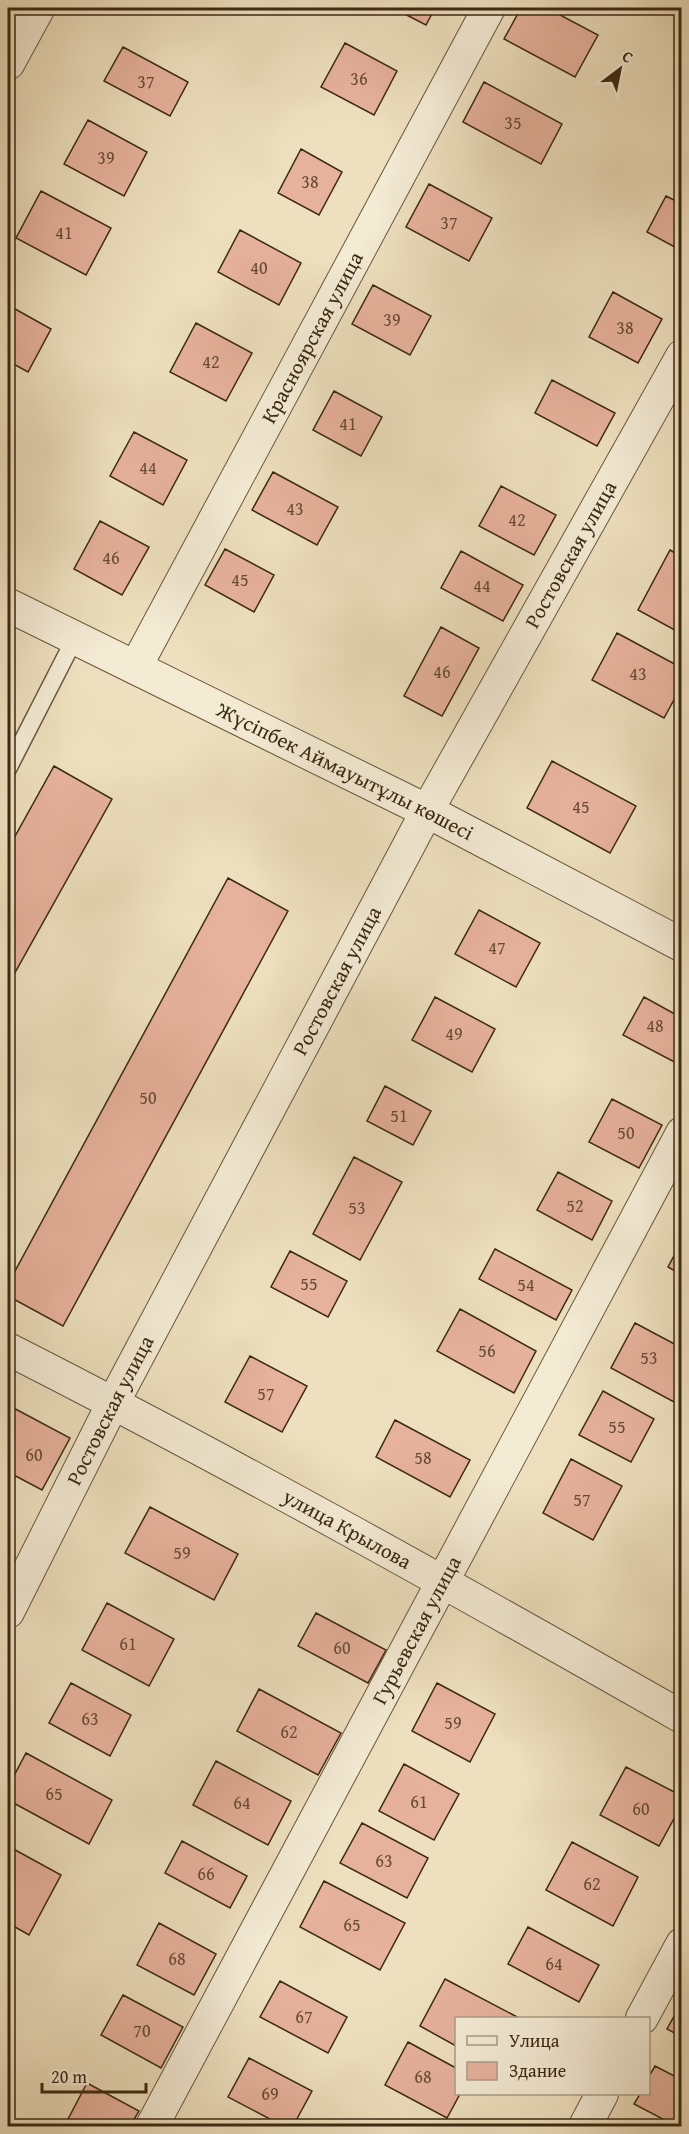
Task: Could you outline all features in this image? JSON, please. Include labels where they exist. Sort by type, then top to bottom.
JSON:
[{"type":"street","points":[[8,63],[38,8]]},
{"type":"street","name":"Красноярская улица","points":[[135,668],[489,8]]},
{"type":"street","name":"Ростовская улица","points":[[8,1612],[113,1403],[427,811],[681,356]]},
{"type":"street","name":"Жүсіпбек Аймауытұлы көшесі","points":[[8,605],[427,811],[681,945]]},
{"type":"street","name":"Гурьевская улица","points":[[152,2127],[681,1133]]},
{"type":"street","name":"улица Крылова","points":[[8,1349],[443,1581],[681,1718]]},
{"type":"street","points":[[643,2017],[681,1944]]},
{"type":"street","points":[[585,2127],[601,2095]]},
{"type":"lane","points":[[8,769],[75,638]]},
{"type":"building","points":[[393,8],[435,8],[426,25]]},
{"type":"building","points":[[521,8],[547,8],[598,35],[575,77],[504,39]]},
{"type":"building","points":[[345,43],[397,71],[374,115],[321,87]]},
{"type":"building","points":[[123,47],[188,82],[170,116],[104,81]]},
{"type":"building","points":[[484,82],[562,124],[541,164],[463,122]]},
{"type":"building","points":[[88,120],[147,152],[124,196],[64,164]]},
{"type":"building","points":[[301,149],[342,172],[319,215],[278,193]]},
{"type":"building","points":[[429,184],[492,218],[469,261],[406,227]]},
{"type":"building","points":[[41,191],[111,228],[86,275],[16,238]]},
{"type":"building","points":[[666,196],[682,204],[682,251],[647,232]]},
{"type":"building","points":[[240,230],[301,263],[279,305],[218,272]]},
{"type":"building","points":[[373,285],[431,316],[410,355],[352,324]]},
{"type":"building","points":[[613,292],[662,319],[638,363],[589,337]]},
{"type":"building","points":[[8,305],[51,329],[28,372],[8,361]]},
{"type":"building","points":[[196,323],[252,353],[226,401],[170,372]]},
{"type":"building","points":[[552,380],[615,413],[597,446],[535,413]]},
{"type":"building","points":[[334,391],[382,417],[361,456],[313,430]]},
{"type":"building","points":[[134,432],[187,460],[163,505],[110,476]]},
{"type":"building","points":[[273,472],[338,507],[317,545],[252,510]]},
{"type":"building","points":[[501,486],[556,515],[534,555],[479,526]]},
{"type":"building","points":[[100,521],[149,547],[122,595],[74,569]]},
{"type":"building","points":[[225,549],[274,575],[254,612],[205,585]]},
{"type":"building","points":[[670,550],[682,557],[682,634],[638,610]]},
{"type":"building","points":[[461,551],[523,585],[503,621],[441,588]]},
{"type":"building","points":[[441,627],[479,648],[442,716],[404,696]]},
{"type":"building","points":[[617,633],[682,668],[682,685],[664,718],[592,680]]},
{"type":"building","points":[[552,761],[636,806],[610,853],[527,808]]},
{"type":"building","points":[[54,766],[112,799],[8,985],[8,849]]},
{"type":"building","points":[[228,878],[288,911],[63,1326],[8,1296],[8,1284]]},
{"type":"building","points":[[479,910],[540,943],[516,987],[455,954]]},
{"type":"building","points":[[435,997],[495,1029],[472,1072],[412,1040]]},
{"type":"building","points":[[644,997],[682,1018],[682,1066],[623,1035]]},
{"type":"building","points":[[385,1086],[431,1111],[413,1145],[367,1121]]},
{"type":"building","points":[[612,1099],[662,1125],[639,1168],[589,1142]]},
{"type":"building","points":[[354,1157],[402,1182],[360,1260],[313,1234]]},
{"type":"building","points":[[558,1172],[612,1201],[592,1240],[537,1210]]},
{"type":"building","points":[[682,1241],[682,1275],[668,1267]]},
{"type":"building","points":[[495,1249],[572,1290],[556,1320],[479,1279]]},
{"type":"building","points":[[290,1251],[347,1281],[328,1317],[271,1287]]},
{"type":"building","points":[[460,1309],[536,1351],[514,1393],[437,1351]]},
{"type":"building","points":[[635,1323],[682,1348],[682,1387],[674,1402],[611,1368]]},
{"type":"building","points":[[250,1356],[307,1386],[282,1432],[225,1402]]},
{"type":"building","points":[[603,1391],[654,1419],[631,1462],[579,1435]]},
{"type":"building","points":[[8,1405],[70,1438],[42,1490],[8,1472]]},
{"type":"building","points":[[395,1420],[470,1460],[450,1497],[376,1457]]},
{"type":"building","points":[[571,1459],[622,1486],[593,1540],[543,1513]]},
{"type":"building","points":[[150,1507],[238,1554],[214,1600],[125,1553]]},
{"type":"building","points":[[107,1603],[174,1639],[149,1686],[82,1650]]},
{"type":"building","points":[[316,1613],[386,1650],[368,1683],[298,1646]]},
{"type":"building","points":[[71,1683],[131,1715],[110,1756],[49,1723]]},
{"type":"building","points":[[437,1683],[495,1714],[470,1762],[412,1731]]},
{"type":"building","points":[[259,1689],[341,1733],[318,1775],[237,1731]]},
{"type":"building","points":[[26,1753],[112,1800],[89,1844],[8,1800],[8,1787]]},
{"type":"building","points":[[216,1761],[291,1801],[268,1845],[193,1805]]},
{"type":"building","points":[[404,1764],[459,1794],[434,1840],[379,1811]]},
{"type":"building","points":[[626,1767],[682,1796],[682,1804],[659,1846],[600,1815]]},
{"type":"building","points":[[362,1823],[428,1858],[407,1898],[340,1863]]},
{"type":"building","points":[[182,1841],[247,1876],[230,1908],[165,1873]]},
{"type":"building","points":[[572,1842],[638,1877],[613,1926],[546,1890]]},
{"type":"building","points":[[8,1846],[61,1875],[29,1935],[8,1923]]},
{"type":"building","points":[[324,1881],[405,1923],[380,1970],[300,1927]]},
{"type":"building","points":[[159,1923],[216,1954],[194,1995],[137,1965]]},
{"type":"building","points":[[528,1927],[599,1965],[579,2002],[508,1964]]},
{"type":"building","points":[[445,1979],[517,2017],[455,2017],[455,2045],[420,2026]]},
{"type":"building","points":[[280,1981],[347,2017],[328,2053],[260,2017]]},
{"type":"building","points":[[123,1995],[183,2027],[161,2068],[101,2035]]},
{"type":"building","points":[[682,2002],[682,2037],[667,2029]]},
{"type":"building","points":[[408,2042],[455,2067],[455,2095],[459,2095],[447,2118],[385,2085]]},
{"type":"building","points":[[249,2058],[312,2091],[293,2126],[283,2126],[228,2097]]},
{"type":"building","points":[[655,2066],[682,2080],[682,2126],[676,2126],[634,2104],[639,2095],[650,2095],[650,2075]]},
{"type":"building","points":[[87,2083],[139,2111],[130,2126],[72,2126],[66,2123]]}]
